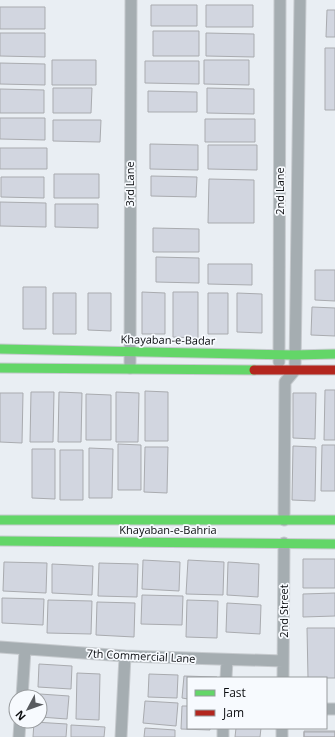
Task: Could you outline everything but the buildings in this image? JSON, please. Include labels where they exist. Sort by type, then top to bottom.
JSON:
[{"type":"main road","name":"Khayaban-e-Badar","points":[[0,349],[294,355],[335,354]]},
{"type":"main road","points":[[0,368],[335,370]]},
{"type":"main road","name":"Khayaban-e-Bahria","points":[[0,520],[29,531],[335,544]]},
{"type":"main road","name":"Khayaban-e-Bahria","points":[[0,542],[29,531],[284,520],[335,520]]},
{"type":"street","name":"3rd Lane","points":[[130,368],[131,0]]},
{"type":"street","name":"2nd Lane","points":[[280,0],[279,370],[285,382]]},
{"type":"street","points":[[284,520],[285,382],[295,370],[294,355],[300,0]]},
{"type":"street","name":"2nd Street","points":[[283,677],[284,543]]},
{"type":"street","name":"7th Commercial Lane","points":[[0,647],[125,656],[283,661]]},
{"type":"street","points":[[23,689],[25,650]]},
{"type":"street","points":[[121,737],[125,656]]},
{"type":"street","points":[[226,677],[227,660]]},
{"type":"traffic: fast","points":[[0,349],[294,355],[335,354]]},
{"type":"traffic: fast","points":[[0,368],[254,370]]},
{"type":"traffic: fast","points":[[0,520],[335,520]]},
{"type":"traffic: fast","points":[[0,541],[335,544]]},
{"type":"traffic: jam","points":[[254,370],[335,370]]}]
